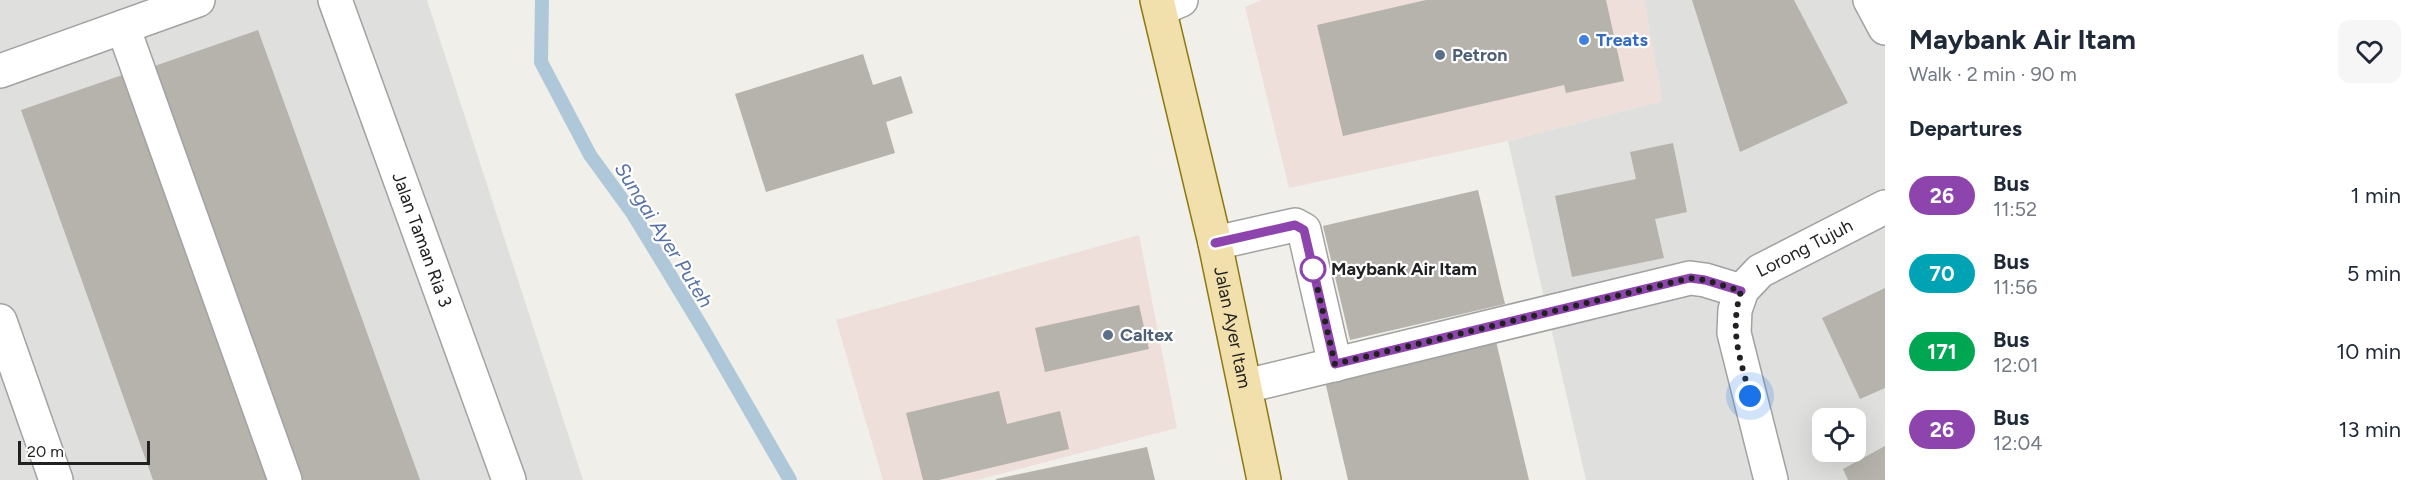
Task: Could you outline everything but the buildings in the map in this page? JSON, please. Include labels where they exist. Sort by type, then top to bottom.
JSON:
[{"type":"main road","name":"Jalan Ayer Itam","points":[[1166,3],[1264,480]]},
{"type":"street","points":[[0,71],[198,0]]},
{"type":"street","name":"Jalan Taman Ria 3","points":[[335,0],[509,480]]},
{"type":"street","points":[[1870,0],[1885,28]]},
{"type":"street","points":[[123,27],[285,480]]},
{"type":"street","name":"Lorong Tujuh","points":[[1771,480],[1734,333],[1736,310],[1741,291],[1760,271],[1885,207]]},
{"type":"street","points":[[1215,243],[1295,225],[1304,230],[1335,364]]},
{"type":"street","points":[[1246,386],[1690,278],[1741,291]]},
{"type":"street","points":[[0,321],[56,480]]},
{"type":"shaded area","points":[[0,0],[427,0],[583,480],[0,480]]},
{"type":"shaded area","points":[[1262,0],[1644,0],[1662,101],[1508,141],[1289,188],[1245,7]]},
{"type":"shaded area","points":[[1644,0],[1885,0],[1885,480],[1586,480],[1508,141],[1662,101]]},
{"type":"shaded area","points":[[1139,235],[1177,428],[977,480],[883,480],[836,320]]},
{"type":"waterway","name":"Sungai Ayer Puteh","points":[[542,0],[541,62],[590,155],[633,214],[703,329],[790,480]]},
{"type":"bus line","name":"26","points":[[1215,243],[1295,225],[1304,230],[1335,364],[1690,278],[1741,291]]},
{"type":"place","name":"Treats","points":[[1584,40]]},
{"type":"place","name":"Petron","points":[[1440,55]]},
{"type":"place","name":"Maybank Air Itam","points":[[1313,269]]},
{"type":"place","name":"Caltex","points":[[1108,335]]},
{"type":"route","points":[[1313,269],[1335,364],[1690,278],[1705,280],[1741,291],[1736,310],[1734,333],[1750,396]]}]
